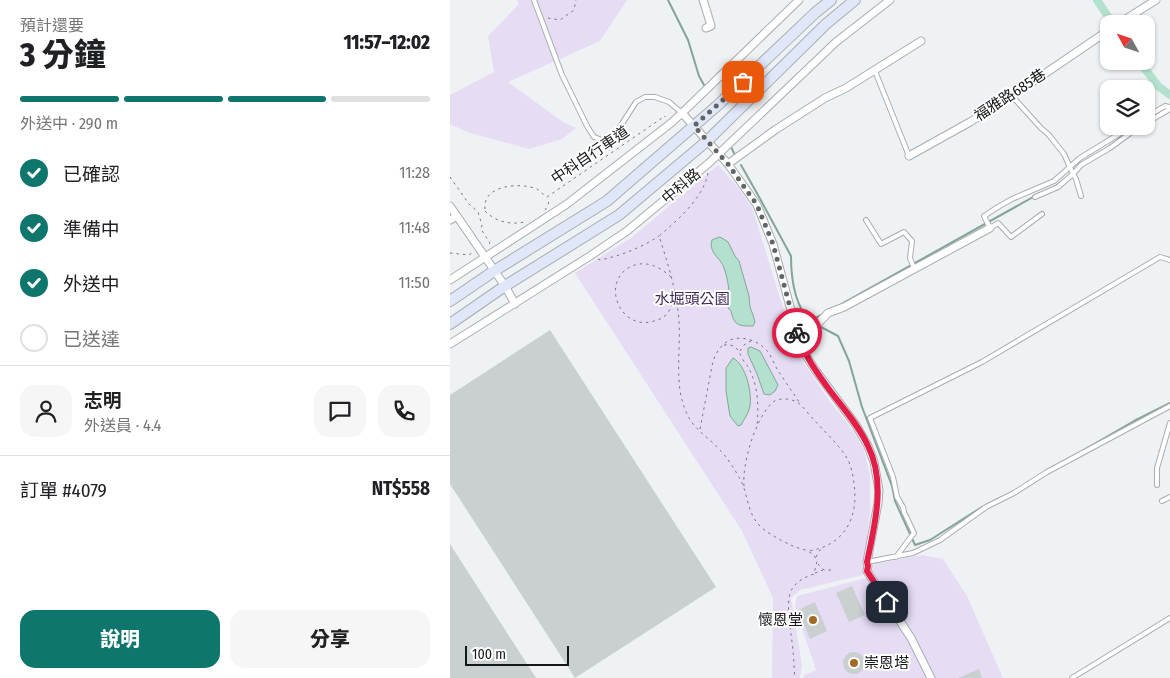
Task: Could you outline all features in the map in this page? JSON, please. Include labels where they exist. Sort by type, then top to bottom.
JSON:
[{"type":"street","points":[[702,0],[711,26],[706,28]]},
{"type":"street","points":[[450,280],[568,204],[682,113],[799,0]]},
{"type":"street","points":[[450,301],[494,270],[607,201],[723,100],[831,0]]},
{"type":"street","name":"中科路","points":[[450,324],[505,286],[619,215],[707,141],[826,24],[856,0]]},
{"type":"street","name":"中科路","points":[[450,344],[627,231],[709,163],[836,42],[890,0]]},
{"type":"street","points":[[1132,15],[1156,0]]},
{"type":"street","name":"福雅路685巷","points":[[909,156],[1012,96],[1100,36]]},
{"type":"street","points":[[728,164],[783,124],[825,98],[875,71],[921,41]]},
{"type":"street","points":[[682,113],[728,164],[757,205],[773,244],[798,336],[805,354],[856,425],[868,446],[874,462],[878,503],[867,571],[911,638],[930,678]]},
{"type":"street","points":[[450,206],[453,218],[485,257],[515,304]]},
{"type":"street","points":[[798,336],[809,333],[828,313],[844,307],[990,228]]},
{"type":"lane","points":[[534,0],[562,75],[594,137],[602,140],[609,139],[616,133],[636,102],[646,97],[655,97],[669,102],[682,113]]},
{"type":"lane","points":[[875,71],[909,156]]},
{"type":"lane","points":[[1012,96],[1056,142],[1067,158],[1081,196]]},
{"type":"lane","points":[[1155,112],[1165,106],[1170,108]]},
{"type":"lane","points":[[1155,118],[1170,108]]},
{"type":"lane","points":[[1042,214],[1011,238],[998,223],[990,228],[984,216],[1012,199],[1054,181],[1080,158],[1117,135]]},
{"type":"lane","points":[[1036,198],[1058,187],[1081,165],[1128,135]]},
{"type":"lane","points":[[866,220],[881,244],[904,232],[912,241],[910,258],[914,268]]},
{"type":"lane","points":[[896,557],[914,534],[897,497],[893,477],[870,418],[982,362],[1160,257],[1170,260]]},
{"type":"lane","points":[[867,562],[913,554],[940,540],[986,507],[1170,406]]},
{"type":"lane","points":[[1157,485],[1157,468],[1170,422]]},
{"type":"lane","points":[[1162,501],[1170,497]]},
{"type":"lane","points":[[1072,678],[1170,618]]},
{"type":"path","points":[[540,16],[560,20],[574,10],[576,0]]},
{"type":"path","name":"中科自行車道","points":[[545,210],[549,201],[546,197],[665,116]]},
{"type":"path","points":[[590,256],[601,260],[624,254],[660,236],[688,209],[707,180],[709,163]]},
{"type":"path","points":[[450,177],[469,204],[478,212]]},
{"type":"path","points":[[527,222],[509,224],[491,216],[485,210],[484,205],[490,194],[504,187],[514,186],[530,187],[539,190],[546,197]]},
{"type":"path","points":[[660,236],[676,298],[679,321],[679,388],[688,416],[727,458],[744,486]]},
{"type":"path","points":[[672,277],[657,266],[639,264],[631,267],[621,275],[617,282],[615,296],[624,314],[632,320],[645,323],[655,321],[667,314],[676,298]]},
{"type":"path","points":[[700,431],[716,353],[730,340],[753,340],[758,342],[768,352],[800,404],[846,455],[854,477],[856,495],[852,518],[840,536],[819,551],[815,558]]},
{"type":"path","points":[[739,351],[744,344],[753,340]]},
{"type":"path","points":[[723,345],[735,347],[748,368],[758,401],[756,429]]},
{"type":"path","points":[[800,404],[791,399],[782,398],[772,402],[760,419],[746,461],[744,486],[752,516],[762,528],[813,555],[817,563],[824,570]]},
{"type":"path","points":[[806,551],[825,546]]},
{"type":"path","points":[[814,574],[817,563]]},
{"type":"path","points":[[795,678],[789,615],[790,590],[804,578],[824,570],[832,570]]},
{"type":"green space","points":[[517,0],[627,0],[600,41],[508,82],[563,122],[576,128],[562,139],[529,149],[470,133],[450,124],[450,95],[494,72],[488,36],[519,4]]},
{"type":"green space","name":"水堀頭公園","points":[[718,165],[752,207],[797,353],[829,400],[854,432],[864,450],[870,475],[870,511],[863,575],[800,590],[791,598],[802,665],[800,678],[772,678],[773,598],[742,531],[575,273],[631,238]]},
{"type":"green space","points":[[922,555],[943,559],[967,596],[1003,678],[803,678],[804,675],[816,670],[795,607],[797,596],[866,578],[875,564]]},
{"type":"shaded area","points":[[719,237],[728,242],[739,261],[755,322],[753,326],[738,324],[728,308],[727,277],[711,245],[712,240]]},
{"type":"shaded area","points":[[751,347],[760,351],[778,385],[770,395],[764,394],[748,354],[748,348]]},
{"type":"shaded area","points":[[733,358],[738,361],[745,373],[750,394],[749,411],[741,425],[738,426],[730,416],[726,391],[726,368]]},
{"type":"building","points":[[550,330],[716,587],[575,678],[450,484],[450,395]]},
{"type":"building","points":[[450,544],[536,678],[450,678]]},
{"type":"building","points":[[852,586],[865,615],[849,622],[836,593]]},
{"type":"building","name":"懷恩堂","points":[[815,602],[827,631],[810,639],[798,610]]},
{"type":"building","name":"崇恩塔","points":[[854,652],[862,655],[865,663],[862,671],[854,674],[846,671],[843,663],[846,655]]},
{"type":"building","points":[[979,669],[982,678],[958,678]]},
{"type":"waterway","points":[[668,0],[688,40],[699,76],[704,85]]},
{"type":"waterway","points":[[1097,0],[1107,15]]},
{"type":"waterway","points":[[1146,70],[1158,86],[1170,95]]},
{"type":"waterway","points":[[731,147],[735,155]]},
{"type":"waterway","points":[[741,165],[791,256],[794,291],[800,307],[810,322]]},
{"type":"waterway","points":[[1053,188],[1061,182]]},
{"type":"waterway","points":[[836,307],[1035,196]]},
{"type":"waterway","points":[[810,321],[823,314]]},
{"type":"waterway","points":[[821,327],[838,336],[849,361],[862,407],[892,486],[895,501],[915,545],[930,540],[982,507]]},
{"type":"waterway","points":[[1082,451],[1170,403]]},
{"type":"waterway","points":[[986,505],[1002,497]]},
{"type":"way so far","points":[[743,82],[694,126],[728,164],[757,205],[773,244],[797,333]]},
{"type":"place","name":"懷恩堂","points":[[813,620]]},
{"type":"place","name":"崇恩塔","points":[[854,663]]},
{"type":"route","points":[[797,333],[805,354],[856,425],[868,446],[874,462],[878,503],[867,571],[887,602]]}]
